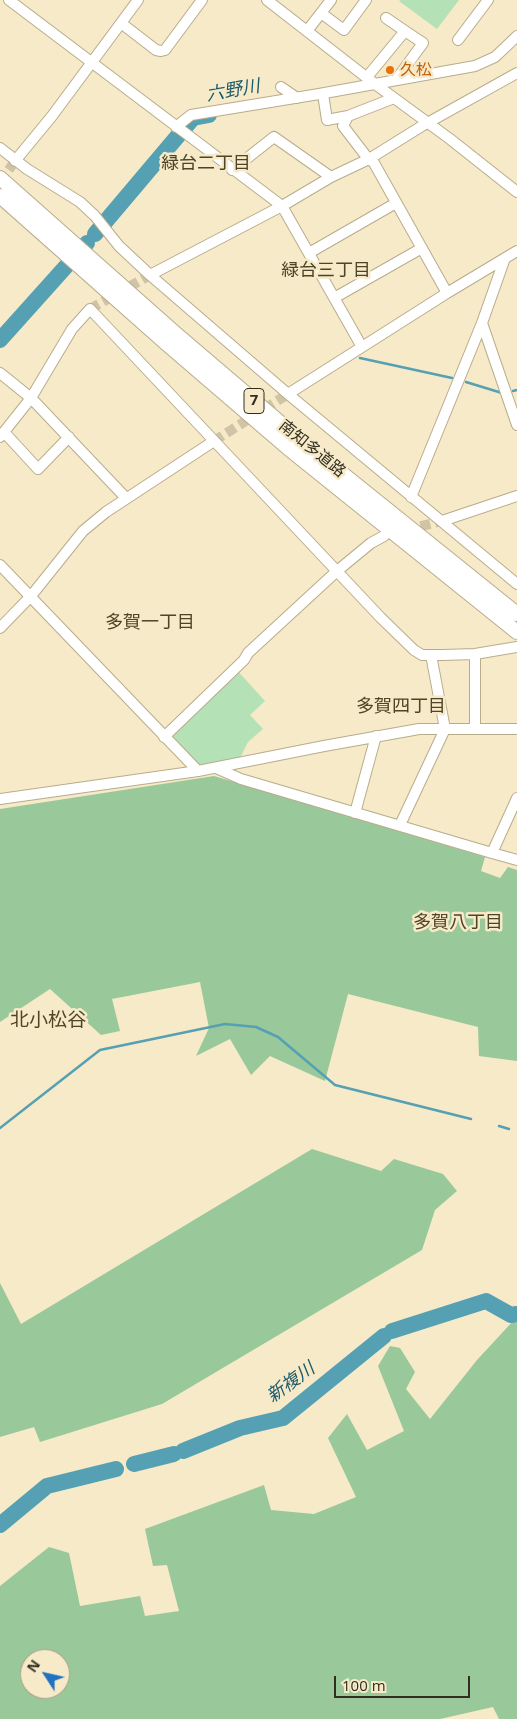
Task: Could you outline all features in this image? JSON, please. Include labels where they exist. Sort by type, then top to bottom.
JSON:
[{"type":"highway","name":"南知多道路","points":[[0,178],[183,340],[298,438],[517,614]]},
{"type":"highway","name":"南知多道路","points":[[0,196],[288,448],[517,632]]},
{"type":"street","points":[[9,0],[282,206],[362,347]]},
{"type":"street","points":[[15,161],[52,116],[138,0]]},
{"type":"street","points":[[121,23],[156,50],[166,50],[202,0]]},
{"type":"street","points":[[267,0],[517,192]]},
{"type":"street","points":[[307,31],[331,0]]},
{"type":"street","points":[[321,14],[344,30],[366,0]]},
{"type":"street","points":[[458,40],[488,0]]},
{"type":"street","points":[[386,18],[423,43],[396,80]]},
{"type":"street","points":[[367,77],[405,31]]},
{"type":"street","points":[[179,129],[191,115],[297,98],[324,96],[396,80],[475,66],[495,57],[517,36]]},
{"type":"street","points":[[150,275],[282,206],[517,73]]},
{"type":"street","points":[[281,87],[297,98]]},
{"type":"street","points":[[324,96],[327,120],[348,116],[394,98]]},
{"type":"street","points":[[348,116],[343,126],[374,162],[447,293]]},
{"type":"street","points":[[232,170],[274,137],[331,177]]},
{"type":"street","points":[[0,148],[15,161],[80,202],[95,216],[119,246],[150,275],[288,394],[517,584]]},
{"type":"street","points":[[309,253],[396,203]]},
{"type":"street","points":[[334,298],[422,248]]},
{"type":"street","points":[[288,394],[517,251]]},
{"type":"street","points":[[411,497],[482,324],[505,258]]},
{"type":"street","points":[[69,438],[38,468],[2,434],[31,398],[72,329],[90,309],[381,618],[414,650],[422,655],[475,654],[517,647]]},
{"type":"street","points":[[482,324],[517,425]]},
{"type":"street","points":[[0,373],[31,398],[126,498]]},
{"type":"street","points":[[0,628],[31,596],[82,531],[126,498],[214,441]]},
{"type":"street","points":[[442,521],[517,496]]},
{"type":"street","points":[[164,736],[244,660],[248,653],[337,571],[371,543],[384,536]]},
{"type":"street","points":[[0,565],[198,771]]},
{"type":"street","points":[[475,654],[475,728]]},
{"type":"street","points":[[400,825],[445,728],[431,655]]},
{"type":"street","points":[[0,799],[216,768],[419,729],[517,729]]},
{"type":"street","points":[[355,813],[376,736]]},
{"type":"street","points":[[216,768],[241,779],[517,860]]},
{"type":"street","points":[[492,852],[517,798]]},
{"type":"green space","points":[[459,0],[437,29],[399,1]]},
{"type":"green space","points":[[235,668],[265,701],[250,715],[263,729],[248,742],[237,764],[198,771],[164,737]]},
{"type":"green space","points":[[214,776],[485,857],[481,871],[500,878],[508,867],[517,870],[517,1061],[479,1056],[478,1027],[348,994],[325,1081],[270,1056],[251,1075],[230,1039],[196,1056],[209,1028],[200,982],[112,999],[120,1031],[101,1035],[50,989],[0,1022],[0,809]]},
{"type":"green space","points":[[312,1149],[381,1171],[394,1159],[443,1174],[457,1191],[435,1210],[422,1250],[162,1404],[40,1442],[34,1427],[0,1437],[0,1283],[21,1324]]},
{"type":"green space","points":[[517,1319],[517,1719],[499,1719],[493,1707],[440,1719],[0,1719],[0,1586],[49,1547],[69,1553],[80,1606],[140,1596],[145,1616],[179,1611],[167,1565],[153,1566],[145,1529],[264,1485],[271,1510],[314,1514],[356,1497],[328,1438],[347,1414],[367,1450],[404,1431],[378,1366],[390,1346],[400,1348],[415,1372],[406,1389],[430,1419],[477,1360]]},
{"type":"waterway","name":"六野川","points":[[95,234],[193,118],[209,115]]},
{"type":"waterway","name":"六野川","points":[[0,340],[87,243]]},
{"type":"waterway","points":[[360,358],[452,378]]},
{"type":"waterway","points":[[466,382],[502,393]]},
{"type":"waterway","points":[[513,391],[517,390]]},
{"type":"waterway","points":[[0,1128],[100,1050],[225,1024],[256,1027],[278,1037],[335,1085],[471,1119]]},
{"type":"waterway","points":[[499,1126],[509,1129]]},
{"type":"waterway","name":"新複川","points":[[392,1331],[486,1301],[511,1315],[517,1314]]},
{"type":"waterway","name":"新複川","points":[[183,1451],[240,1428],[283,1418],[384,1336]]},
{"type":"waterway","name":"新複川","points":[[134,1464],[174,1454]]},
{"type":"waterway","name":"新複川","points":[[0,1525],[47,1486],[116,1469]]},
{"type":"tunnel","points":[[0,182],[15,161]]},
{"type":"tunnel","points":[[90,309],[150,275]]},
{"type":"tunnel","points":[[214,441],[288,394]]},
{"type":"tunnel","points":[[406,530],[442,521]]},
{"type":"place","name":"久松","points":[[390,70]]},
{"type":"district","name":"緑台二丁目","points":[[206,164]]},
{"type":"district","name":"緑台三丁目","points":[[326,271]]},
{"type":"district","name":"多賀一丁目","points":[[150,623]]},
{"type":"district","name":"多賀四丁目","points":[[401,707]]},
{"type":"district","name":"多賀八丁目","points":[[458,923]]},
{"type":"district","name":"北小松谷","points":[[48,1021]]}]
